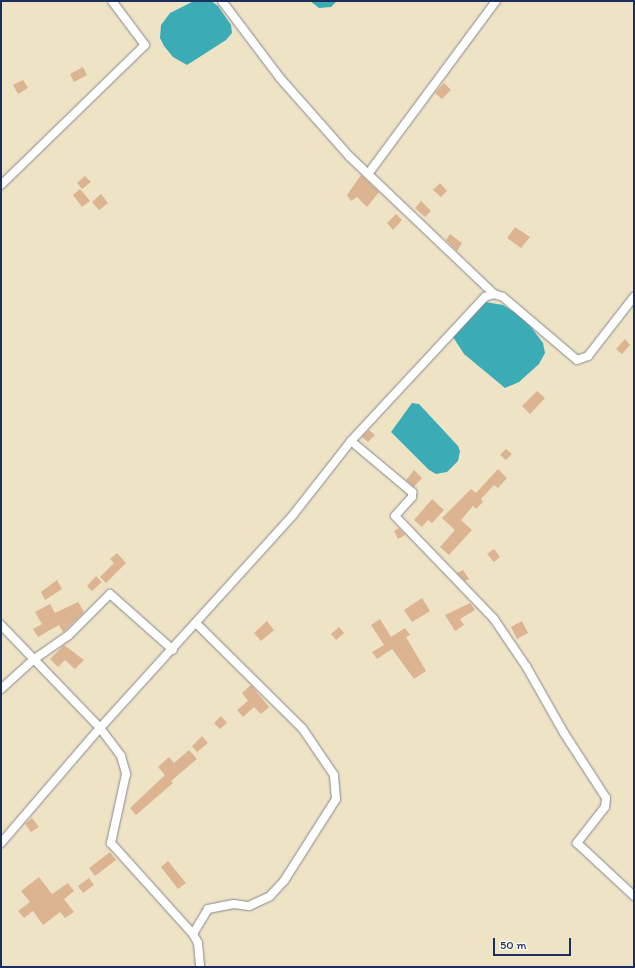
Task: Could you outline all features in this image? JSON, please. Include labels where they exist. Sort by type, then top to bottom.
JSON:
[{"type":"street","points":[[1,185],[145,45],[112,1]]},
{"type":"street","points":[[222,1],[280,78],[348,156],[494,294],[513,304],[577,360],[588,356],[634,297]]},
{"type":"street","points":[[368,174],[496,1]]},
{"type":"street","points":[[1,843],[100,728],[173,650],[293,515],[351,441],[455,327],[485,297],[494,294]]},
{"type":"street","points":[[351,441],[412,492],[412,497],[394,516],[494,619],[526,666],[564,733],[606,798],[606,807],[577,843],[634,896]]},
{"type":"street","points":[[1,689],[33,660],[69,635],[110,594],[173,650]]},
{"type":"street","points":[[193,934],[208,909],[234,904],[249,906],[270,896],[284,881],[336,799],[334,775],[302,728],[196,624]]},
{"type":"street","points":[[1,625],[100,728],[122,756],[126,774],[111,843],[193,934],[198,943],[200,967]]},
{"type":"water","points":[[194,1],[211,1],[218,6],[231,25],[232,33],[226,40],[187,65],[173,57],[164,46],[160,38],[161,25],[170,13]]},
{"type":"water","points":[[310,1],[337,1],[331,7],[319,8]]},
{"type":"water","points":[[485,302],[503,305],[525,319],[543,343],[545,353],[539,364],[519,382],[505,388],[464,354],[453,337],[457,328]]},
{"type":"water","points":[[412,403],[419,404],[458,446],[460,451],[458,461],[447,472],[436,474],[429,470],[391,432]]},
{"type":"building","points":[[83,67],[87,75],[74,82],[70,74]]},
{"type":"building","points":[[23,80],[28,88],[18,94],[13,85]]},
{"type":"building","points":[[444,83],[451,90],[442,99],[435,93]]},
{"type":"building","points":[[361,175],[379,192],[367,207],[357,197],[351,201],[347,195]]},
{"type":"building","points":[[85,176],[91,182],[82,189],[77,183]]},
{"type":"building","points":[[440,183],[447,191],[441,197],[433,190]]},
{"type":"building","points":[[80,189],[90,201],[82,207],[73,195]]},
{"type":"building","points":[[101,194],[108,203],[99,210],[92,202]]},
{"type":"building","points":[[421,201],[431,211],[425,217],[415,208]]},
{"type":"building","points":[[396,214],[402,220],[393,230],[387,223]]},
{"type":"building","points":[[515,227],[530,237],[521,248],[507,238]]},
{"type":"building","points":[[450,234],[462,243],[457,251],[446,240]]},
{"type":"building","points":[[625,339],[630,345],[622,354],[616,349]]},
{"type":"building","points":[[537,391],[545,398],[530,414],[522,406]]},
{"type":"building","points":[[369,430],[375,435],[368,442],[362,437]]},
{"type":"building","points":[[506,449],[512,454],[506,460],[500,455]]},
{"type":"building","points":[[498,469],[507,478],[498,488],[494,485],[481,499],[483,502],[476,509],[473,506],[461,520],[472,530],[449,555],[440,547],[455,530],[442,518],[471,489],[476,493]]},
{"type":"building","points":[[414,470],[422,478],[414,487],[406,480]]},
{"type":"building","points":[[432,499],[444,510],[432,523],[428,520],[422,527],[414,520]]},
{"type":"building","points":[[399,528],[405,535],[398,539],[394,531]]},
{"type":"building","points":[[494,549],[500,557],[494,562],[487,554]]},
{"type":"building","points":[[117,553],[126,563],[106,583],[100,577],[114,563],[110,559]]},
{"type":"building","points":[[463,570],[469,579],[465,581],[457,573]]},
{"type":"building","points":[[96,576],[102,582],[92,591],[87,586]]},
{"type":"building","points":[[57,580],[62,589],[45,600],[41,592]]},
{"type":"building","points":[[422,598],[430,611],[412,622],[404,610]]},
{"type":"building","points":[[78,602],[84,612],[65,631],[63,632],[59,625],[38,637],[33,629],[42,624],[35,612],[50,604],[55,613]]},
{"type":"building","points":[[470,603],[475,610],[460,619],[464,625],[455,631],[445,615]]},
{"type":"building","points":[[380,619],[391,637],[405,628],[410,635],[406,637],[426,671],[414,679],[392,649],[377,659],[372,652],[384,645],[371,625]]},
{"type":"building","points":[[267,621],[274,630],[261,641],[254,633]]},
{"type":"building","points":[[522,621],[528,633],[517,639],[511,627]]},
{"type":"building","points":[[339,627],[344,633],[336,640],[331,634]]},
{"type":"building","points":[[64,645],[84,660],[75,669],[65,660],[58,667],[50,659]]},
{"type":"building","points":[[251,685],[269,707],[261,714],[254,707],[243,717],[237,710],[248,701],[242,693]]},
{"type":"building","points":[[221,716],[227,723],[220,729],[214,723]]},
{"type":"building","points":[[202,736],[208,743],[197,752],[192,746]]},
{"type":"building","points":[[189,750],[197,759],[171,781],[173,783],[136,815],[130,808],[165,775],[158,767],[169,757],[174,763]]},
{"type":"building","points":[[32,818],[39,827],[31,832],[25,824]]},
{"type":"building","points":[[110,852],[116,860],[95,876],[89,868]]},
{"type":"building","points":[[168,861],[186,883],[178,889],[161,867]]},
{"type":"building","points":[[39,877],[52,894],[68,883],[74,891],[64,899],[74,912],[65,918],[60,912],[43,925],[33,911],[24,918],[18,911],[30,902],[21,891]]},
{"type":"building","points":[[89,878],[94,885],[83,893],[78,886]]}]
